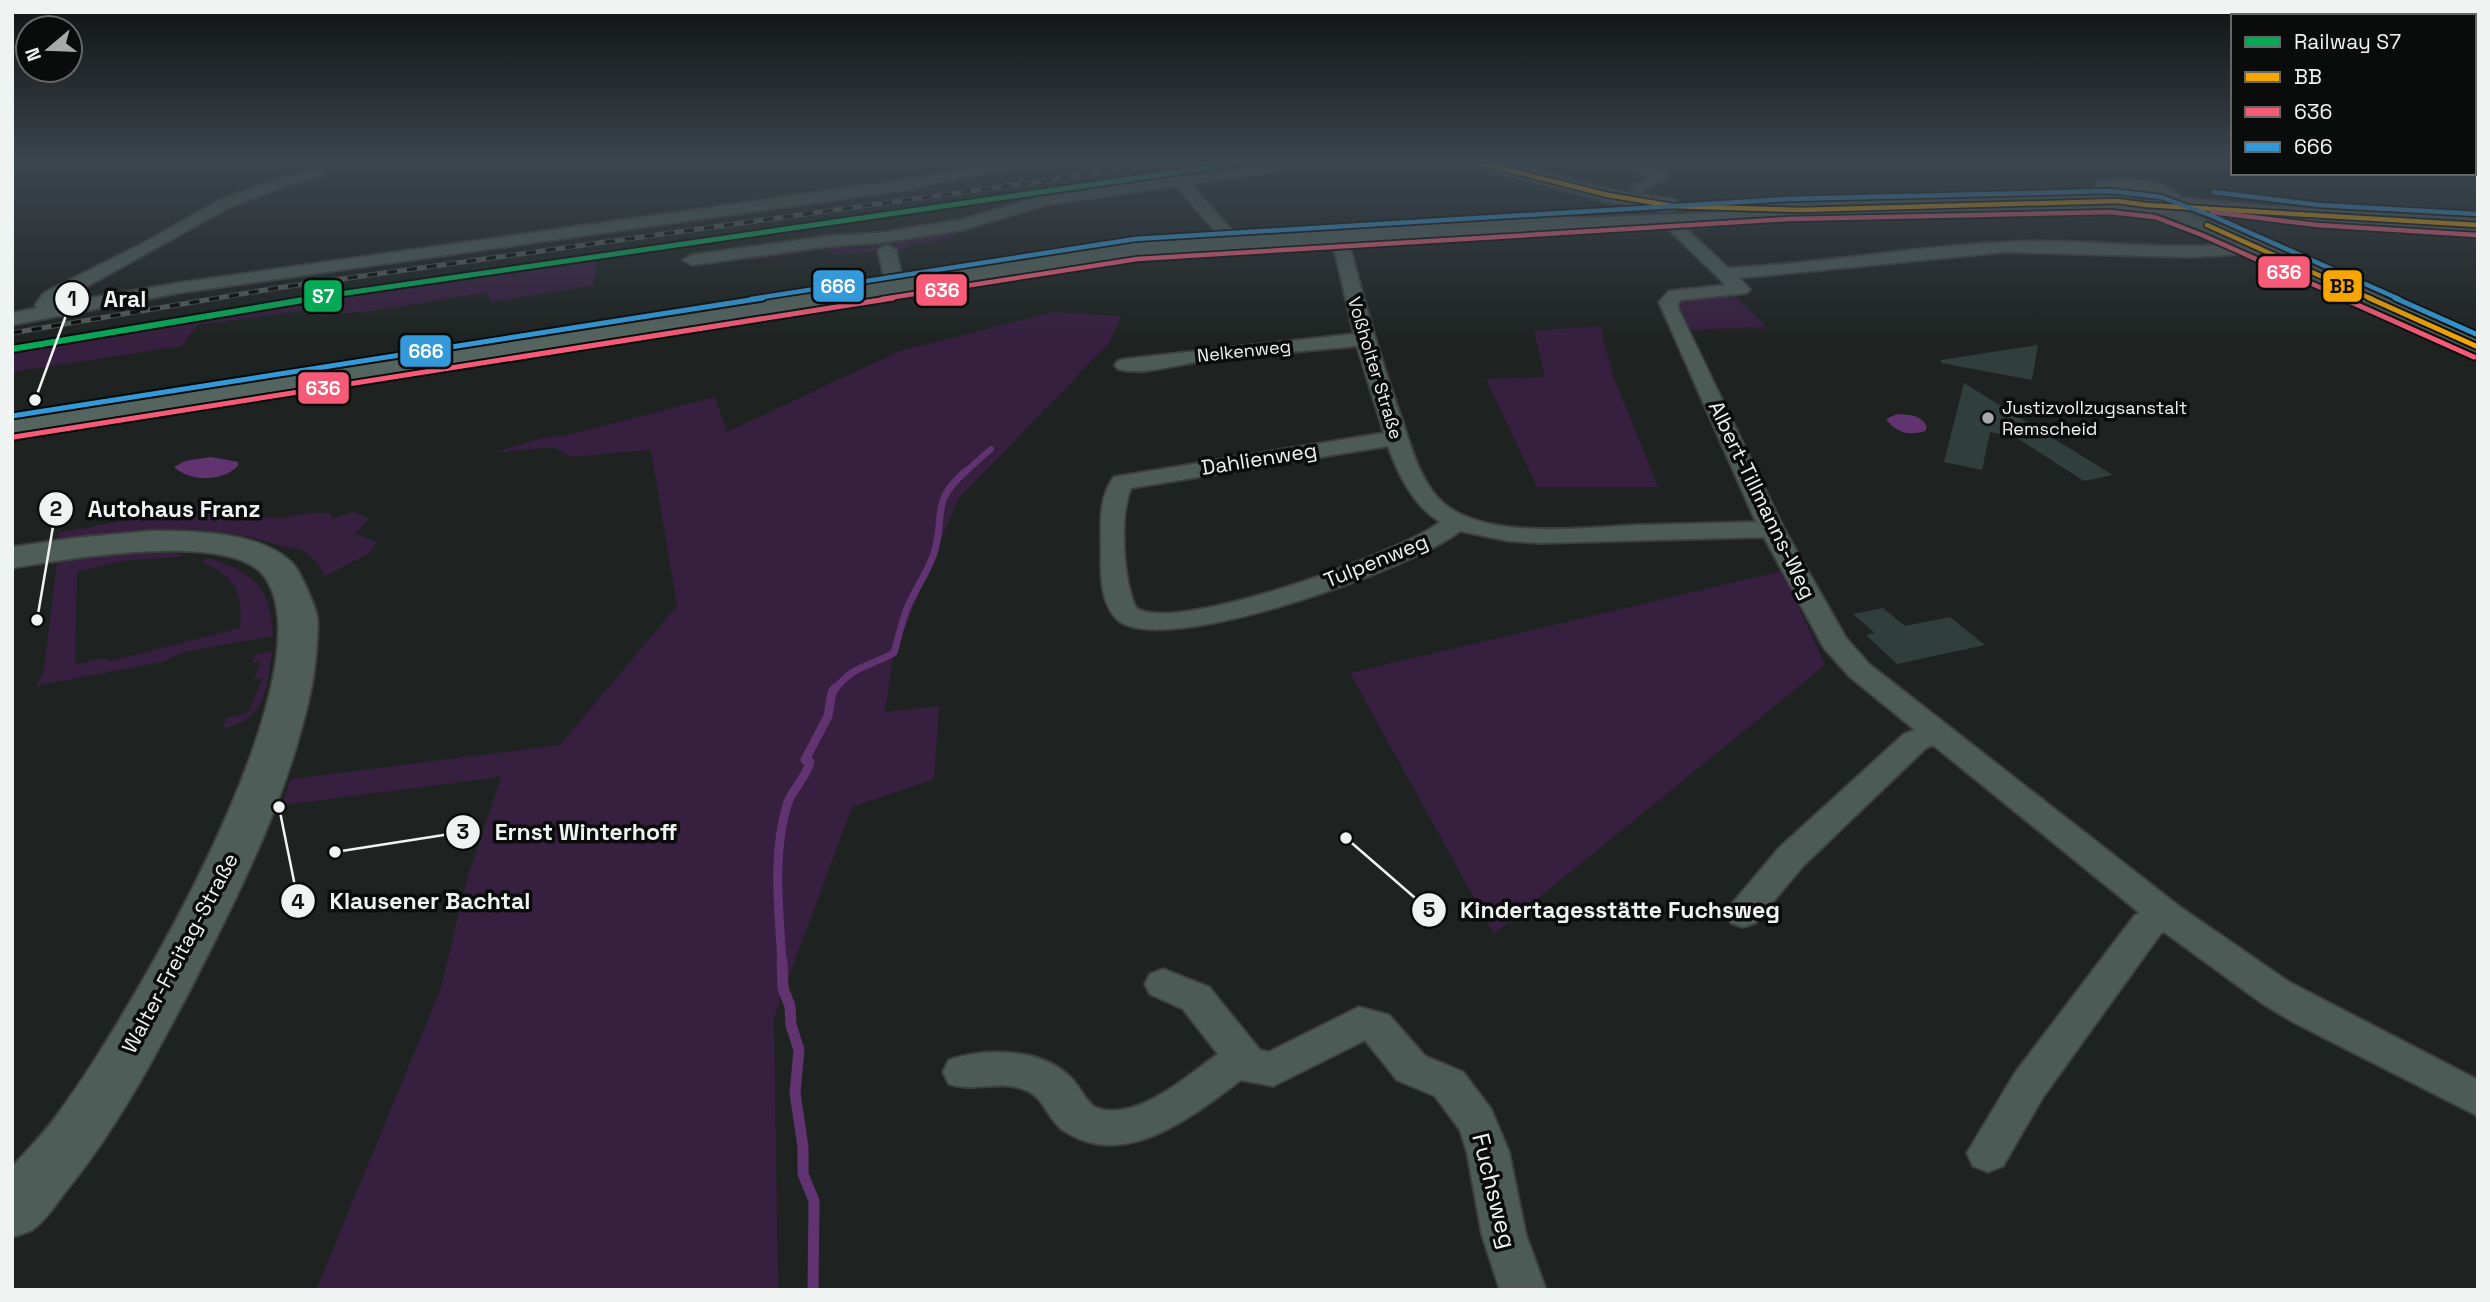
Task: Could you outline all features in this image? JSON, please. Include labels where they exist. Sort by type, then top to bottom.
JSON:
[{"type":"main road","points":[[12,427],[1136,249],[1339,235],[1641,221]]},
{"type":"street","points":[[40,313],[51,297],[195,221]]},
{"type":"street","points":[[12,319],[192,286],[653,221]]},
{"type":"street","points":[[692,260],[947,228],[973,221]]},
{"type":"street","points":[[1215,221],[1234,242]]},
{"type":"street","points":[[1668,221],[1724,273],[2004,247],[2197,253],[2254,248]]},
{"type":"street","points":[[2198,221],[2478,348]]},
{"type":"street","points":[[2410,221],[2478,225]]},
{"type":"street","name":"Voßholter Straße","points":[[1339,235],[1364,339],[1396,439],[1425,497],[1437,510],[1456,522]]},
{"type":"street","points":[[887,250],[895,286]]},
{"type":"street","name":"Albert-Tillmanns-Weg","points":[[1724,273],[1741,289],[1682,293],[1668,302],[1772,529],[1822,622],[1844,654],[1936,733],[2168,916],[2308,1013],[2478,1099]]},
{"type":"street","name":"Nelkenweg","points":[[1125,365],[1364,339]]},
{"type":"street","name":"Dahlienweg","points":[[1147,623],[1129,616],[1121,604],[1114,566],[1114,494],[1122,482],[1396,439]]},
{"type":"street","points":[[1456,522],[1503,533],[1538,535],[1772,529]]},
{"type":"street","name":"Tulpenweg","points":[[1147,623],[1214,615],[1303,590],[1434,539],[1456,522]]},
{"type":"street","name":"Walter-Freitag-Straße","points":[[12,558],[133,541],[196,541],[239,549],[262,559],[279,571],[291,587],[296,600],[298,624],[296,678],[258,795],[221,883],[151,1014],[80,1129],[12,1210]]},
{"type":"street","points":[[1743,914],[1800,849],[1915,741],[1936,733]]},
{"type":"street","points":[[1988,1153],[2029,1085],[2148,924],[2168,916]]},
{"type":"street","points":[[1163,984],[1196,998],[1248,1063]]},
{"type":"street","name":"Fuchsweg","points":[[963,1072],[997,1067],[1028,1073],[1054,1086],[1073,1115],[1095,1124],[1124,1127],[1155,1115],[1235,1063],[1273,1069],[1359,1023],[1376,1026],[1411,1068],[1449,1084],[1477,1122],[1488,1152],[1504,1235],[1523,1290]]},
{"type":"shaded area","points":[[847,221],[849,225],[743,238],[597,261],[593,285],[491,302],[488,292],[379,310],[321,316],[301,311],[197,325],[182,346],[12,372],[12,353],[116,334],[429,281]]},
{"type":"shaded area","points":[[956,229],[956,234],[951,238],[908,246],[908,249],[836,255],[826,249],[751,260],[749,255],[835,245],[850,249],[866,248],[896,239]]},
{"type":"shaded area","points":[[1732,293],[1767,327],[1688,330],[1675,303],[1681,299]]},
{"type":"shaded area","points":[[1055,312],[1121,316],[1109,343],[958,499],[893,656],[885,712],[939,706],[934,779],[852,807],[774,1017],[778,1290],[316,1290],[441,988],[467,879],[501,777],[282,805],[291,779],[560,745],[677,606],[651,450],[570,457],[554,447],[492,453],[543,438],[567,435],[715,397],[727,432],[900,351]]},
{"type":"shaded area","points":[[1600,326],[1612,373],[1658,487],[1537,487],[1486,379],[1545,377],[1534,331]]},
{"type":"shaded area","points":[[1897,414],[1918,417],[1927,427],[1925,431],[1908,433],[1899,430],[1886,419]]},
{"type":"shaded area","points":[[211,457],[238,462],[238,466],[224,475],[206,478],[188,475],[174,467],[185,461]]},
{"type":"shaded area","points":[[203,504],[263,518],[317,513],[330,514],[332,519],[353,512],[369,519],[355,534],[377,542],[368,554],[325,576],[308,553],[301,549],[224,532],[141,530],[59,541],[58,533]]},
{"type":"shaded area","points":[[143,552],[183,554],[178,557],[122,561],[77,572],[75,665],[102,658],[110,661],[240,628],[240,604],[234,586],[222,573],[201,562],[208,558],[237,569],[257,584],[268,605],[273,636],[183,652],[165,661],[36,686],[44,671],[57,561]]},
{"type":"shaded area","points":[[1782,571],[1825,665],[1494,934],[1350,673]]},
{"type":"shaded area","points":[[272,651],[262,701],[248,718],[222,729],[227,718],[248,713],[263,678],[254,679],[261,662],[251,663],[257,654]]},
{"type":"building","points":[[2038,345],[2032,380],[1941,363],[1941,360]]},
{"type":"building","name":"Justizvollzugsanstalt Remscheid","points":[[1964,383],[2113,475],[2084,481],[2015,437],[1990,432],[1982,470],[1944,462]]},
{"type":"building","points":[[1883,608],[1905,626],[1950,617],[1985,645],[1897,664],[1866,635],[1875,633],[1853,614]]},
{"type":"waterway","points":[[964,473],[991,449]]},
{"type":"waterway","points":[[834,690],[855,671],[894,653],[908,606],[934,553],[943,501],[954,482],[966,471]]},
{"type":"waterway","points":[[782,962],[778,883],[782,824],[789,799],[808,768],[810,762],[805,760],[828,716],[835,688]]},
{"type":"waterway","points":[[782,960],[783,988],[790,1006],[791,1025],[799,1050],[795,1093],[803,1147],[803,1174],[814,1201],[813,1290]]},
{"type":"railway","points":[[12,333],[277,288],[758,221]]},
{"type":"rail line","name":"S7","points":[[12,349],[390,285],[838,221]]},
{"type":"transit line","name":"666","points":[[12,416],[1135,239],[1433,221]]},
{"type":"transit line","name":"636","points":[[14,437],[1137,259],[1760,221]]},
{"type":"transit line","name":"636","points":[[2165,221],[2474,357]]},
{"type":"transit line","name":"666","points":[[2223,221],[2478,335]]},
{"type":"transit line","name":"636","points":[[2283,221],[2477,235]]},
{"type":"transit line","name":"BB","points":[[2408,221],[2478,225]]},
{"type":"transit line","name":"BB","points":[[2207,225],[2478,347]]},
{"type":"place","name":"Aral","points":[[35,400]]},
{"type":"place","name":"Justizvollzugsanstalt Remscheid","points":[[1988,418]]},
{"type":"place","name":"Autohaus Franz","points":[[37,620]]},
{"type":"place","name":"Klausener Bachtal","points":[[279,807]]},
{"type":"place","name":"Kindertagesstätte Fuchsweg","points":[[1346,838]]},
{"type":"place","name":"Ernst Winterhoff","points":[[335,852]]}]
